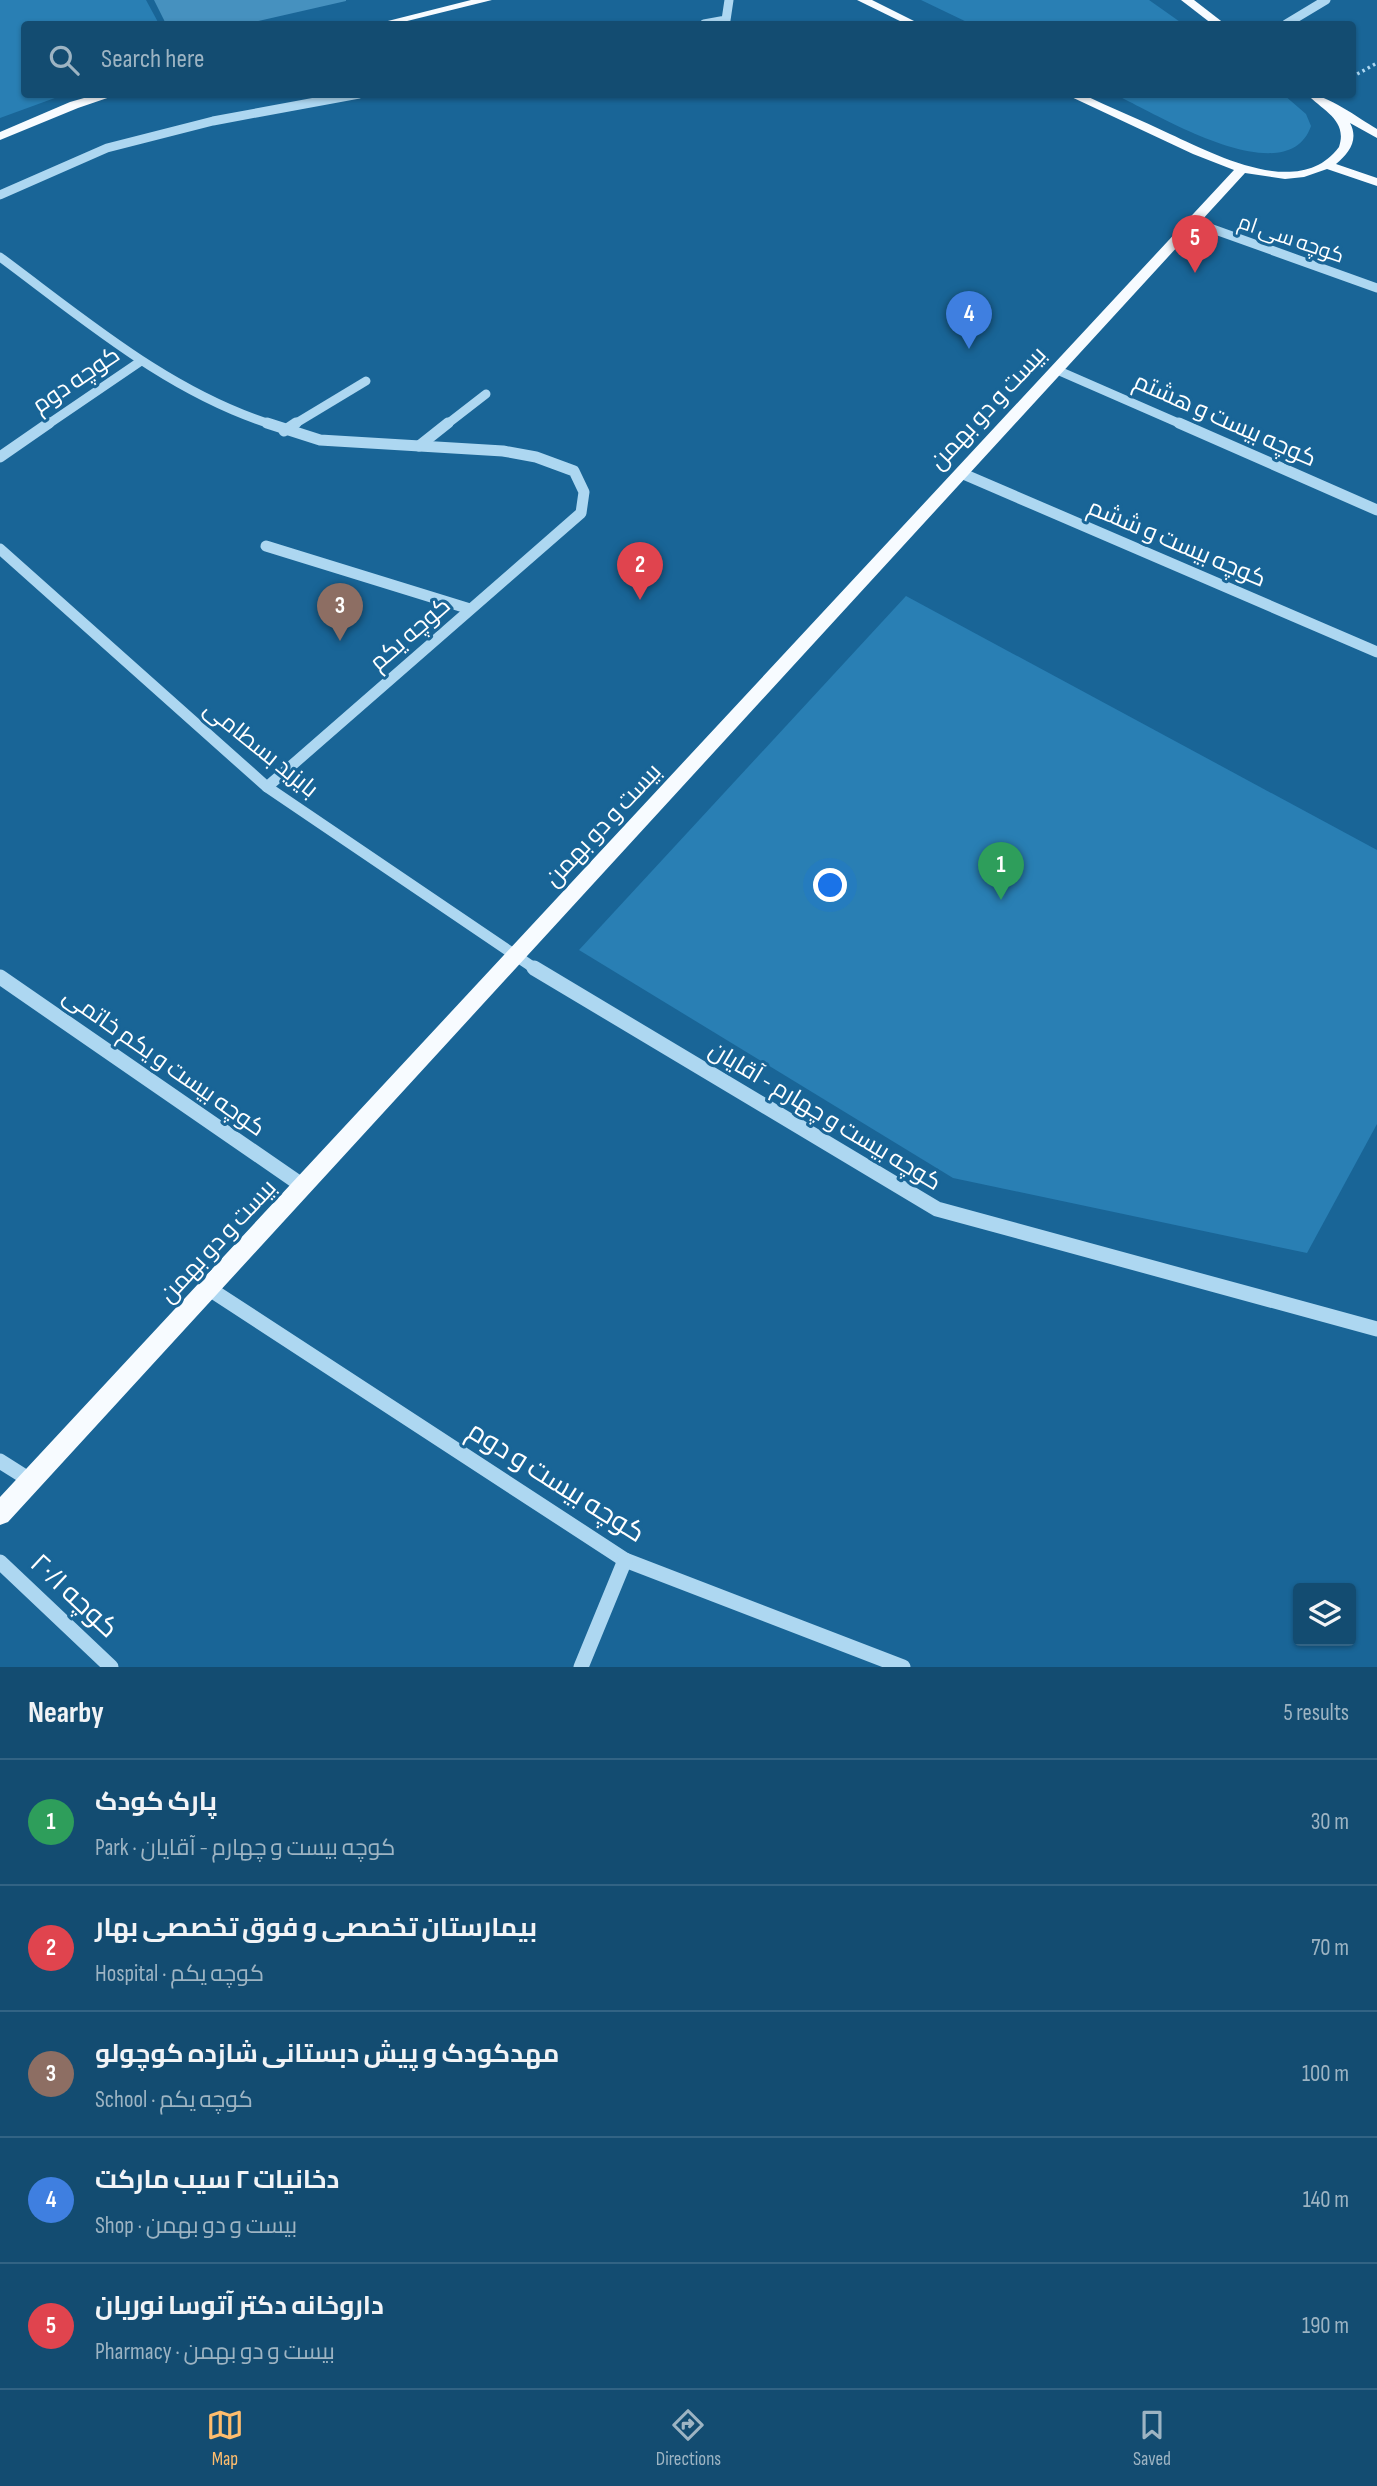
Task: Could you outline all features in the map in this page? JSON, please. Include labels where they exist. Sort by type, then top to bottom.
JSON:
[{"type":"main road","points":[[395,21],[486,0]]},
{"type":"main road","points":[[863,0],[908,21]]},
{"type":"main road","points":[[1187,0],[1215,21]]},
{"type":"main road","points":[[0,136],[74,105],[99,98]]},
{"type":"main road","points":[[1080,98],[1242,169],[1273,174],[1303,173],[1328,165],[1344,152],[1349,136],[1342,119],[1318,98]]},
{"type":"main road","points":[[1325,104],[1377,134]]},
{"type":"main road","points":[[1328,165],[1377,182]]},
{"type":"main road","name":"بیست و دو بهمن","points":[[0,1514],[1242,169]]},
{"type":"street","points":[[720,21],[726,20],[729,0]]},
{"type":"street","points":[[1291,21],[1326,0]]},
{"type":"street","points":[[0,195],[107,148],[213,121],[337,98]]},
{"type":"street","name":"کوچه سی ام","points":[[1193,222],[1377,288]]},
{"type":"street","points":[[0,257],[141,361],[237,414],[284,431],[320,440],[419,446],[486,394]]},
{"type":"street","name":"کوچه دوم","points":[[0,457],[141,361]]},
{"type":"street","name":"کوچه بیست و هشتم","points":[[1057,370],[1377,510]]},
{"type":"street","points":[[284,431],[366,381]]},
{"type":"street","name":"کوچه یکم","points":[[267,787],[581,513],[584,492],[574,471],[536,457],[502,451],[419,446]]},
{"type":"street","name":"کوچه بیست و ششم","points":[[961,473],[1377,652]]},
{"type":"street","points":[[266,545],[470,609]]},
{"type":"street","name":"بایزید بسطامی","points":[[0,549],[267,787],[514,956]]},
{"type":"street","name":"کوچه بیست و چهارم - آقایان","points":[[514,956],[937,1209],[1377,1329]]},
{"type":"street","name":"کوچه بیست و یکم خاتمی","points":[[0,977],[303,1186]]},
{"type":"street","name":"کوچه بیست و دوم","points":[[208,1288],[625,1560],[903,1667]]},
{"type":"street","points":[[0,1461],[30,1480]]},
{"type":"street","points":[[581,1667],[625,1560]]},
{"type":"street","name":"کوچه ۲۰/۱","points":[[0,1562],[111,1667]]},
{"type":"path","points":[[1356,75],[1377,63]]},
{"type":"shaded area","points":[[0,0],[146,0],[157,21],[21,21],[21,98],[55,98],[0,118]]},
{"type":"shaded area","points":[[921,0],[1149,0],[1179,21],[965,21]]},
{"type":"shaded area","points":[[1122,98],[1287,98],[1306,114],[1311,126],[1297,145],[1276,153],[1249,151],[1189,131]]},
{"type":"shaded area","points":[[906,596],[1377,850],[1377,1124],[1307,1253],[953,1178],[579,950]]},
{"type":"building","points":[[154,0],[346,0],[258,21],[164,21]]},
{"type":"place","name":"داروخانه دکتر آتوسا نوریان","points":[[1195,273]]},
{"type":"place","name":"دخانیات ۲ سیب مارکت","points":[[969,349]]},
{"type":"place","name":"بیمارستان تخصصی و فوق تخصصی بهار","points":[[640,600]]},
{"type":"place","name":"مهدکودک و پیش دبستانی شازده کوچولو","points":[[340,641]]},
{"type":"place","name":"پارک کودک","points":[[1001,900]]}]
